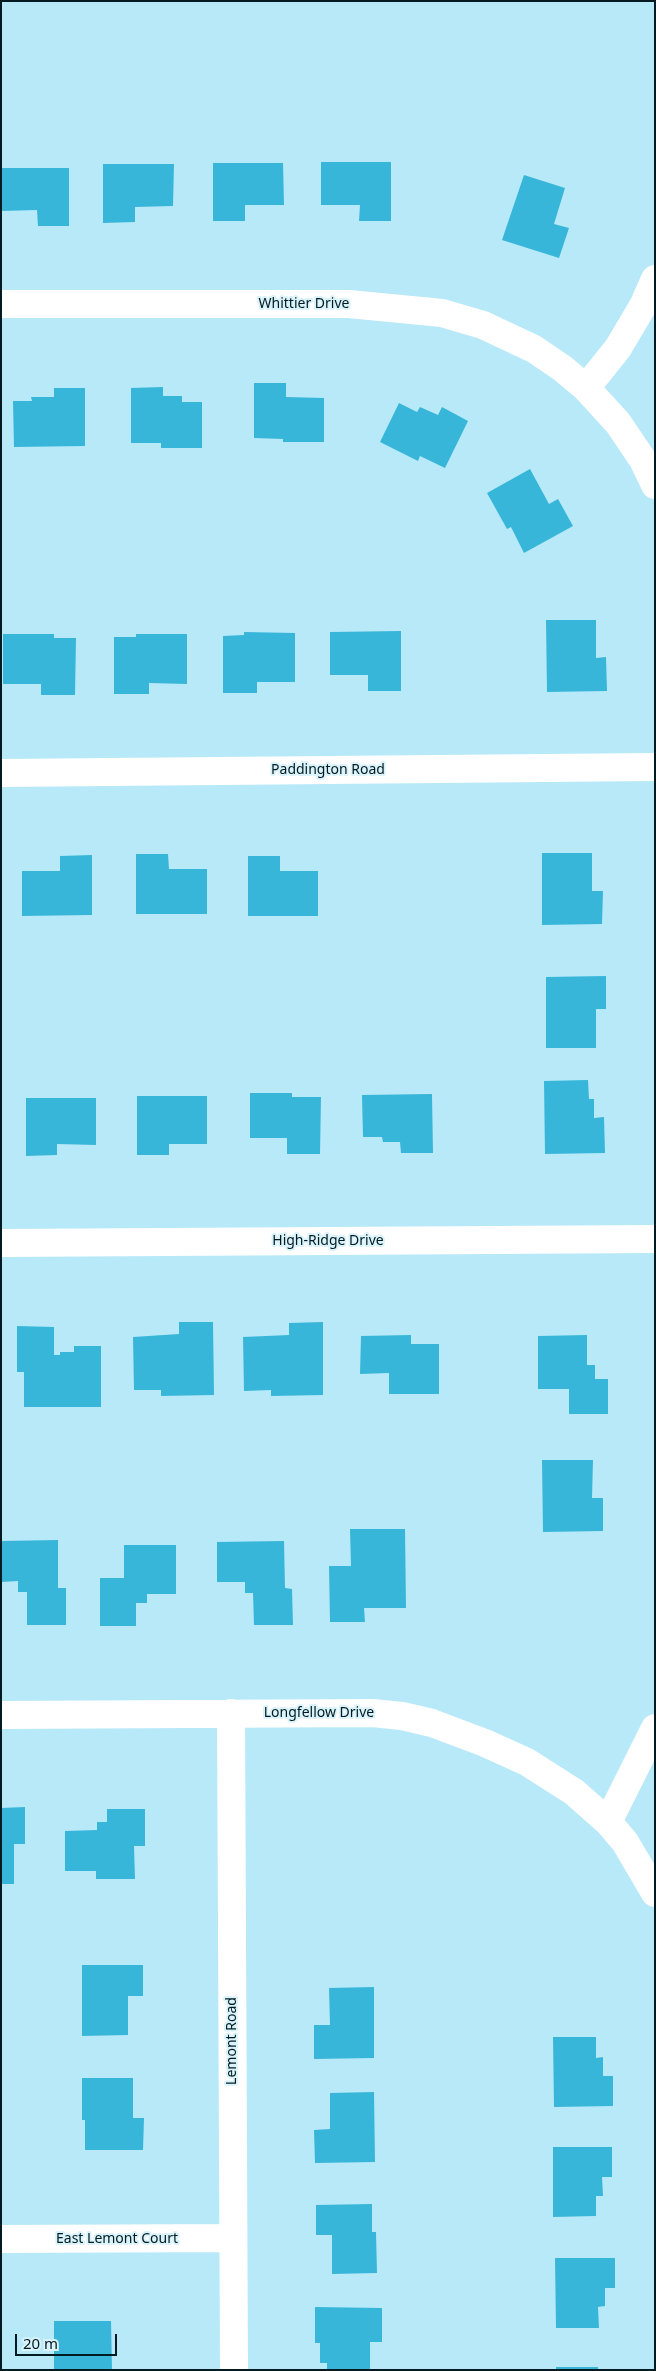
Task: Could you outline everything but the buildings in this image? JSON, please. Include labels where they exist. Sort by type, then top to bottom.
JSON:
[{"type":"street","points":[[586,388],[618,348],[644,304],[655,279]]},
{"type":"street","name":"Whittier Drive","points":[[1,304],[349,304],[442,313],[483,325],[534,349],[562,368],[586,388],[618,423],[643,460],[655,485]]},
{"type":"street","name":"Paddington Road","points":[[1,773],[655,767]]},
{"type":"street","name":"High-Ridge Drive","points":[[1,1243],[655,1239]]},
{"type":"street","name":"Longfellow Drive","points":[[1,1715],[372,1712],[432,1723],[485,1743],[527,1762],[574,1792],[608,1822],[625,1842],[655,1893]]},
{"type":"street","name":"Lemont Road","points":[[230,1713],[234,2370]]},
{"type":"street","points":[[608,1822],[655,1728]]},
{"type":"street","name":"East Lemont Court","points":[[1,2239],[233,2238]]}]
